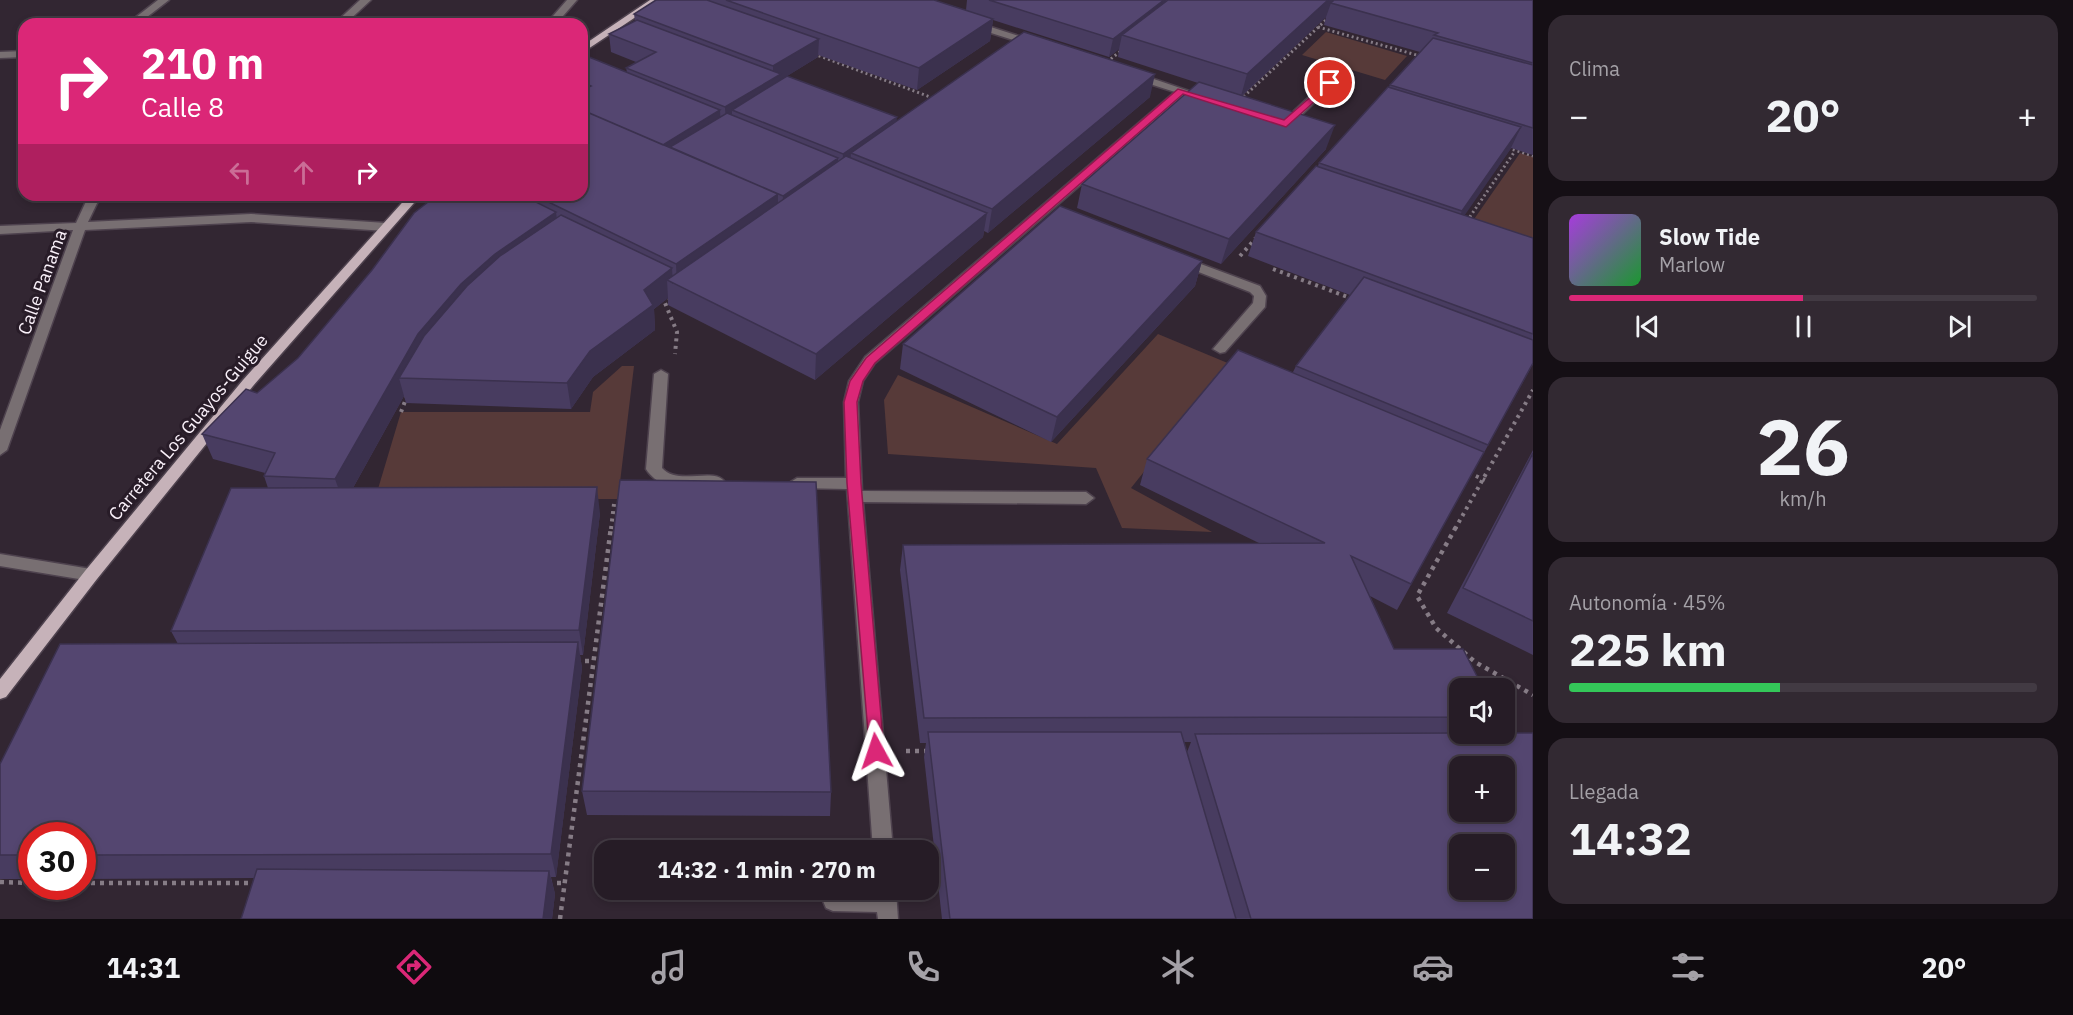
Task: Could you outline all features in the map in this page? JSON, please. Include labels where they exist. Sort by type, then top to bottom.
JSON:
[{"type":"main road","points":[[588,46],[656,0]]},
{"type":"main road","name":"Carretera Los Guayos-Guigue","points":[[0,693],[91,574],[248,383],[410,201]]},
{"type":"street","points":[[140,18],[164,0]]},
{"type":"street","points":[[346,18],[366,0]]},
{"type":"street","points":[[556,18],[572,0]]},
{"type":"street","points":[[963,21],[1012,42],[1050,49]]},
{"type":"street","points":[[0,55],[18,54]]},
{"type":"street","points":[[1102,66],[1233,107]]},
{"type":"street","points":[[1286,124],[1330,83]]},
{"type":"street","points":[[882,840],[855,490],[851,402],[856,381],[870,360],[1050,211],[1182,91]]},
{"type":"street","name":"Calle Panama","points":[[0,450],[81,225],[92,201]]},
{"type":"street","points":[[0,230],[251,218],[387,227]]},
{"type":"street","points":[[1172,257],[1256,289],[1260,296],[1260,304],[1220,350]]},
{"type":"street","points":[[667,369],[654,469],[656,475],[665,480],[736,482]]},
{"type":"street","points":[[783,482],[855,490],[1086,498]]},
{"type":"street","points":[[0,560],[91,574]]},
{"type":"street","points":[[833,901],[887,903]]},
{"type":"path","points":[[1233,107],[1333,14]]},
{"type":"path","points":[[1318,27],[1419,57]]},
{"type":"path","points":[[1102,66],[1128,46]]},
{"type":"path","points":[[812,54],[933,98]]},
{"type":"path","points":[[1504,147],[1533,156]]},
{"type":"path","points":[[1461,229],[1515,151]]},
{"type":"path","points":[[1250,260],[1239,256],[1263,230]]},
{"type":"path","points":[[1272,268],[1359,301]]},
{"type":"path","points":[[667,369],[677,332],[665,303],[672,298]]},
{"type":"path","points":[[1533,390],[1485,480],[1417,596],[1436,628],[1475,662],[1533,695]]},
{"type":"path","points":[[401,412],[408,394]]},
{"type":"path","points":[[1463,470],[1485,480]]},
{"type":"path","points":[[560,919],[614,504]]},
{"type":"path","points":[[570,661],[594,661]]},
{"type":"path","points":[[876,751],[933,751]]},
{"type":"path","points":[[0,882],[18,882]]},
{"type":"path","points":[[96,883],[266,883]]},
{"type":"path","points":[[540,883],[564,883]]},
{"type":"shaded area","points":[[1326,32],[1407,56],[1385,80],[1302,55]]},
{"type":"shaded area","points":[[1520,153],[1533,157],[1533,263],[1461,238]]},
{"type":"shaded area","points":[[1158,334],[1230,364],[1131,488],[1212,532],[1122,528],[1096,468],[888,454],[884,400],[898,375],[1057,444]]},
{"type":"shaded area","points":[[622,366],[634,366],[618,499],[375,499],[401,412],[590,412],[593,392]]},
{"type":"building","points":[[656,0],[707,0],[819,39],[773,66],[634,14]]},
{"type":"building","points":[[726,0],[934,0],[993,19],[919,68]]},
{"type":"building","points":[[989,0],[1164,0],[1113,39]]},
{"type":"building","points":[[1168,0],[1328,0],[1247,74],[1122,35]]},
{"type":"building","points":[[1334,0],[1533,0],[1533,63],[1331,3]]},
{"type":"building","points":[[637,20],[781,74],[725,107],[626,68],[656,52],[609,34]]},
{"type":"building","points":[[1024,32],[1155,74],[992,209],[851,153]]},
{"type":"building","points":[[1433,38],[1533,65],[1533,128],[1390,85]]},
{"type":"building","points":[[588,58],[720,110],[663,145],[588,113],[588,87],[591,86],[588,85]]},
{"type":"building","points":[[787,76],[897,117],[843,154],[732,110]]},
{"type":"building","points":[[1199,82],[1335,125],[1229,239],[1082,184]]},
{"type":"building","points":[[1388,87],[1521,127],[1462,211],[1319,163]]},
{"type":"building","points":[[588,112],[778,194],[676,264],[546,201],[588,201]]},
{"type":"building","points":[[727,113],[838,158],[783,196],[670,147]]},
{"type":"building","points":[[846,156],[987,213],[816,354],[667,280]]},
{"type":"building","points":[[1316,166],[1533,238],[1533,334],[1256,232]]},
{"type":"building","points":[[429,201],[534,201],[556,212],[495,254],[461,284],[418,334],[335,479],[264,476],[275,453],[202,434],[246,389],[257,393],[298,358],[372,270],[414,213]]},
{"type":"building","points":[[1060,206],[1202,261],[1057,417],[903,344]]},
{"type":"building","points":[[561,215],[672,268],[644,290],[653,305],[590,351],[567,383],[399,378],[424,336],[467,286],[500,256]]},
{"type":"building","points":[[1364,277],[1533,340],[1533,363],[1488,445],[1296,366]]},
{"type":"building","points":[[1238,350],[1484,452],[1411,584],[1351,556],[1394,649],[1463,649],[1478,678],[1449,678],[1449,717],[924,718],[903,545],[1325,543],[1147,459]]},
{"type":"building","points":[[1533,453],[1533,621],[1463,588]]},
{"type":"building","points":[[620,480],[816,482],[831,792],[582,791]]},
{"type":"building","points":[[597,487],[579,630],[171,631],[231,488]]},
{"type":"building","points":[[578,642],[551,854],[96,855],[96,822],[18,822],[18,855],[0,855],[0,764],[60,644]]},
{"type":"building","points":[[928,732],[1181,732],[1236,919],[950,919]]},
{"type":"building","points":[[1449,733],[1449,744],[1515,744],[1515,733],[1533,733],[1533,919],[1251,919],[1195,734]]},
{"type":"building","points":[[257,869],[549,871],[543,919],[241,919]]},
{"type":"route","points":[[876,751],[854,483],[851,402],[856,381],[870,360],[1182,91],[1286,124],[1330,83]]}]
